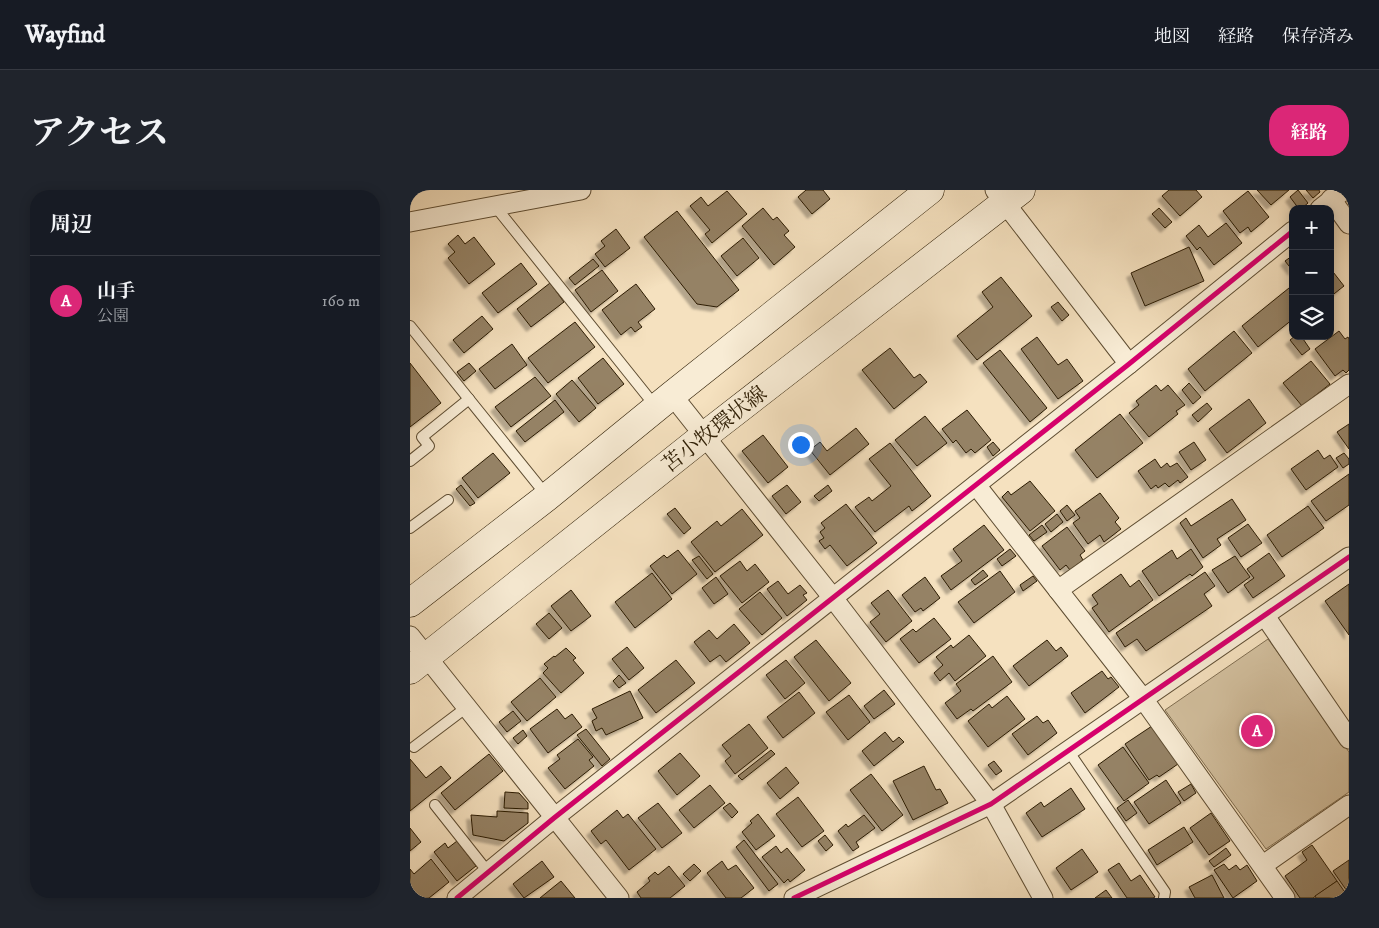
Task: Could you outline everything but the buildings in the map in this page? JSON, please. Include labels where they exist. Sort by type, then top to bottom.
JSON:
[{"type":"main road","points":[[410,603],[930,190]]},
{"type":"main road","name":"苫小牧環状線","points":[[419,663],[1007,194]]},
{"type":"street","points":[[410,222],[581,190]]},
{"type":"street","points":[[1007,194],[1129,364]]},
{"type":"street","points":[[1331,199],[1349,224]]},
{"type":"street","points":[[457,898],[554,818],[1129,364],[1289,234]]},
{"type":"street","points":[[1058,590],[1349,384]]},
{"type":"street","points":[[664,401],[704,436],[834,598],[991,804],[1043,898]]},
{"type":"street","points":[[976,485],[1144,700],[1285,898]]},
{"type":"street","points":[[796,898],[991,804],[1349,557]]},
{"type":"street","points":[[1264,616],[1349,739]]},
{"type":"street","points":[[410,636],[419,663],[467,707],[619,898]]},
{"type":"street","points":[[1262,866],[1349,805]]},
{"type":"lane","points":[[495,206],[664,401]]},
{"type":"lane","points":[[410,326],[547,496]]},
{"type":"lane","points":[[410,461],[429,446],[422,437],[469,399]]},
{"type":"lane","points":[[410,528],[448,500]]},
{"type":"lane","points":[[414,747],[467,707]]},
{"type":"lane","points":[[1069,752],[1165,892],[1164,898]]},
{"type":"lane","points":[[435,805],[488,872]]},
{"type":"shaded area","points":[[1268,639],[1349,752],[1349,792],[1266,849],[1165,710]]},
{"type":"cycle path","points":[[457,898],[554,818],[1129,364],[1289,234]]},
{"type":"cycle path","points":[[794,898],[991,804],[1349,557]]},
{"type":"place","name":"山手","points":[[1257,731]]}]
